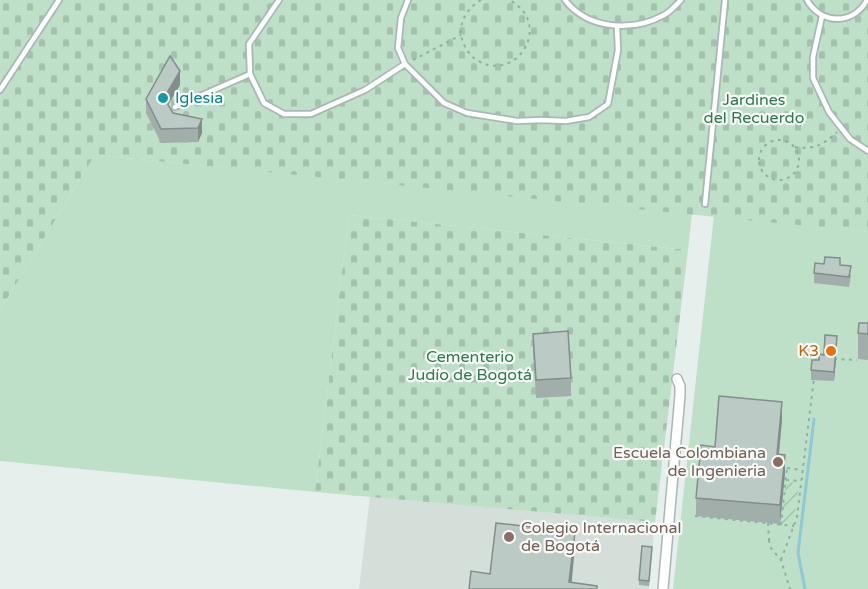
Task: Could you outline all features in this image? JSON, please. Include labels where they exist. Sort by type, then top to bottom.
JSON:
[{"type":"street","points":[[663,589],[680,395],[677,379]]},
{"type":"lane","points":[[0,90],[59,0]]},
{"type":"lane","points":[[279,0],[249,44],[250,74],[264,103],[284,114],[311,114],[365,90],[405,64]]},
{"type":"lane","points":[[408,0],[401,18],[398,48],[405,64],[444,103],[467,113],[517,121],[566,122],[589,117],[609,104],[618,50],[617,27]]},
{"type":"lane","points":[[566,0],[570,6],[592,20],[617,27],[642,25],[665,15],[681,0]]},
{"type":"lane","points":[[705,204],[725,0]]},
{"type":"lane","points":[[807,0],[814,10],[832,19],[852,16],[861,10],[867,0]]},
{"type":"lane","points":[[822,16],[813,57],[813,78],[841,128],[850,139],[868,151]]},
{"type":"lane","points":[[175,107],[250,74]]},
{"type":"path","points":[[481,0],[466,13],[461,35],[464,46],[471,55],[480,62],[491,65],[502,65],[513,61],[522,54],[528,44],[529,22],[524,12],[509,0]]},
{"type":"path","points":[[405,64],[461,35]]},
{"type":"path","points":[[795,147],[799,160],[795,173],[776,180],[764,174],[758,161],[765,144],[777,139],[784,140],[795,147],[809,149],[827,142],[841,128]]},
{"type":"path","points":[[826,358],[857,360]]},
{"type":"path","points":[[781,560],[797,517],[815,369]]},
{"type":"path","points":[[778,468],[802,470]]},
{"type":"path","points":[[781,525],[787,468]]},
{"type":"path","points":[[786,480],[801,481]]},
{"type":"path","points":[[695,516],[794,526]]},
{"type":"path","points":[[768,523],[770,545],[781,560],[790,589]]},
{"type":"path","points":[[763,544],[770,545]]},
{"type":"shaded area","name":"Colegio Internacional de Bogotá","points":[[370,496],[655,522],[649,589],[359,589]]},
{"type":"green space","name":"Jardines del Recuerdo","points":[[0,0],[868,0],[868,232],[95,155],[0,310]]},
{"type":"green space","points":[[95,155],[692,213],[688,250],[349,215],[315,492],[0,461],[0,310]]},
{"type":"green space","name":"Cementerio Judío de Bogotá","points":[[349,215],[688,250],[655,522],[315,492]]},
{"type":"green space","name":"Escuela Colombiana de Ingenieria","points":[[714,215],[868,232],[868,589],[673,589]]},
{"type":"green space","points":[[786,482],[799,483],[795,516],[791,525],[781,524]]},
{"type":"building","points":[[170,56],[180,71],[164,98],[173,113],[202,119],[198,128],[161,129],[146,99]]},
{"type":"building","points":[[825,257],[840,258],[840,265],[851,266],[849,277],[814,273],[815,263],[824,264]]},
{"type":"building","points":[[859,323],[868,323],[868,334],[858,333]]},
{"type":"building","points":[[568,331],[571,378],[536,380],[533,334]]},
{"type":"building","points":[[825,335],[837,336],[834,372],[811,370],[812,360],[819,360],[819,354],[824,355]]},
{"type":"building","points":[[719,396],[782,402],[777,454],[785,455],[780,505],[696,498],[701,445],[715,447]]},
{"type":"building","points":[[496,523],[575,532],[569,582],[597,586],[597,589],[469,589],[471,571],[490,574]]},
{"type":"building","points":[[642,546],[652,547],[649,581],[639,580]]},
{"type":"waterway","points":[[805,589],[798,553],[814,419]]},
{"type":"place","name":"Iglesia","points":[[163,98]]},
{"type":"place","name":"K3","points":[[831,351]]},
{"type":"place","name":"Escuela Colombiana de Ingenieria","points":[[778,462]]},
{"type":"place","name":"Colegio Internacional de Bogotá","points":[[509,537]]}]
